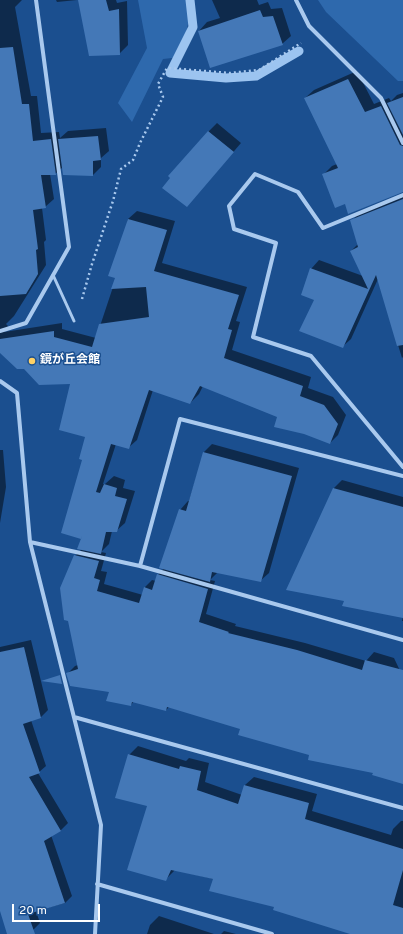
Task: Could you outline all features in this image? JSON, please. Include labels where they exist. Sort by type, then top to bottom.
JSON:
[{"type":"street","points":[[0,331],[26,323],[69,247],[36,0]]},
{"type":"street","points":[[296,0],[309,26],[380,98],[403,143]]},
{"type":"street","points":[[403,195],[323,228],[298,192],[256,174],[229,206],[234,229],[276,243],[253,337],[311,356],[403,467]]},
{"type":"street","points":[[0,381],[17,393],[30,542],[101,826],[95,934]]},
{"type":"street","points":[[140,566],[180,419],[403,476]]},
{"type":"street","points":[[30,542],[140,566],[403,640]]},
{"type":"street","points":[[74,717],[403,808]]},
{"type":"street","points":[[97,884],[272,934]]},
{"type":"lane","points":[[53,275],[74,322]]},
{"type":"path","points":[[74,322],[77,317],[92,264],[113,201],[121,169],[133,160],[163,97],[158,84],[167,68],[230,73],[259,70],[316,34]]},
{"type":"shaded area","points":[[138,0],[191,0],[192,5],[181,57],[163,59],[132,122],[118,103],[147,48]]},
{"type":"shaded area","points":[[318,0],[403,0],[403,81],[398,81],[326,12]]},
{"type":"building","points":[[78,0],[106,0],[109,11],[119,9],[120,55],[89,56]]},
{"type":"building","points":[[260,10],[263,17],[273,16],[283,45],[210,68],[198,31]]},
{"type":"building","points":[[13,47],[22,104],[29,104],[33,141],[51,139],[56,175],[41,175],[46,208],[33,210],[38,249],[36,250],[38,274],[26,294],[0,296],[0,48]]},
{"type":"building","points":[[348,79],[365,112],[381,106],[400,145],[403,146],[403,192],[348,214],[345,204],[335,208],[322,174],[338,168],[304,98]]},
{"type":"building","points":[[403,97],[403,135],[387,103]]},
{"type":"building","points":[[208,131],[234,152],[187,207],[162,188],[170,178],[168,176]]},
{"type":"building","points":[[98,136],[101,160],[93,161],[93,176],[63,175],[58,139]]},
{"type":"building","points":[[403,199],[403,345],[397,346],[376,275],[343,348],[299,331],[314,300],[301,295],[310,268],[368,289],[350,251],[358,247],[350,220]]},
{"type":"building","points":[[128,219],[167,230],[154,271],[239,295],[228,329],[232,330],[224,358],[303,386],[300,396],[324,405],[338,424],[330,444],[304,434],[274,427],[277,417],[200,386],[190,404],[149,390],[129,449],[111,444],[96,492],[100,493],[104,484],[117,488],[115,496],[127,499],[117,532],[106,532],[101,554],[77,549],[81,539],[61,533],[82,460],[79,459],[85,437],[59,430],[70,384],[39,385],[24,369],[17,369],[0,353],[0,339],[54,331],[54,337],[92,347],[99,324],[149,317],[146,287],[111,289],[115,278],[108,276]]},
{"type":"building","points":[[203,452],[292,476],[261,582],[212,572],[210,582],[159,568],[179,509],[186,511]]},
{"type":"building","points":[[333,488],[403,507],[403,618],[342,606],[344,601],[286,590]]},
{"type":"building","points":[[74,555],[99,561],[94,578],[100,580],[97,591],[139,603],[144,587],[152,590],[157,574],[208,589],[199,622],[229,632],[228,633],[297,650],[362,670],[365,660],[403,670],[403,784],[372,775],[373,773],[308,760],[309,755],[238,735],[240,729],[167,707],[166,711],[132,702],[131,706],[106,701],[109,692],[70,686],[66,673],[78,669],[68,621],[64,620],[60,588]]},
{"type":"building","points":[[24,647],[41,718],[23,724],[40,773],[29,777],[61,831],[44,841],[65,903],[28,914],[35,934],[7,934],[0,911],[0,652]]},
{"type":"building","points":[[60,675],[62,684],[41,681]]},
{"type":"building","points":[[128,754],[179,769],[180,766],[201,771],[197,790],[238,804],[244,785],[309,803],[305,819],[403,849],[403,870],[393,905],[403,908],[403,934],[350,934],[273,910],[274,907],[209,891],[213,879],[171,870],[166,881],[127,870],[147,806],[115,798]]},
{"type":"waterway","points":[[190,0],[193,27],[170,73],[226,78],[256,76],[299,51]]},
{"type":"place","name":"鏡が丘会館","points":[[32,361]]}]
